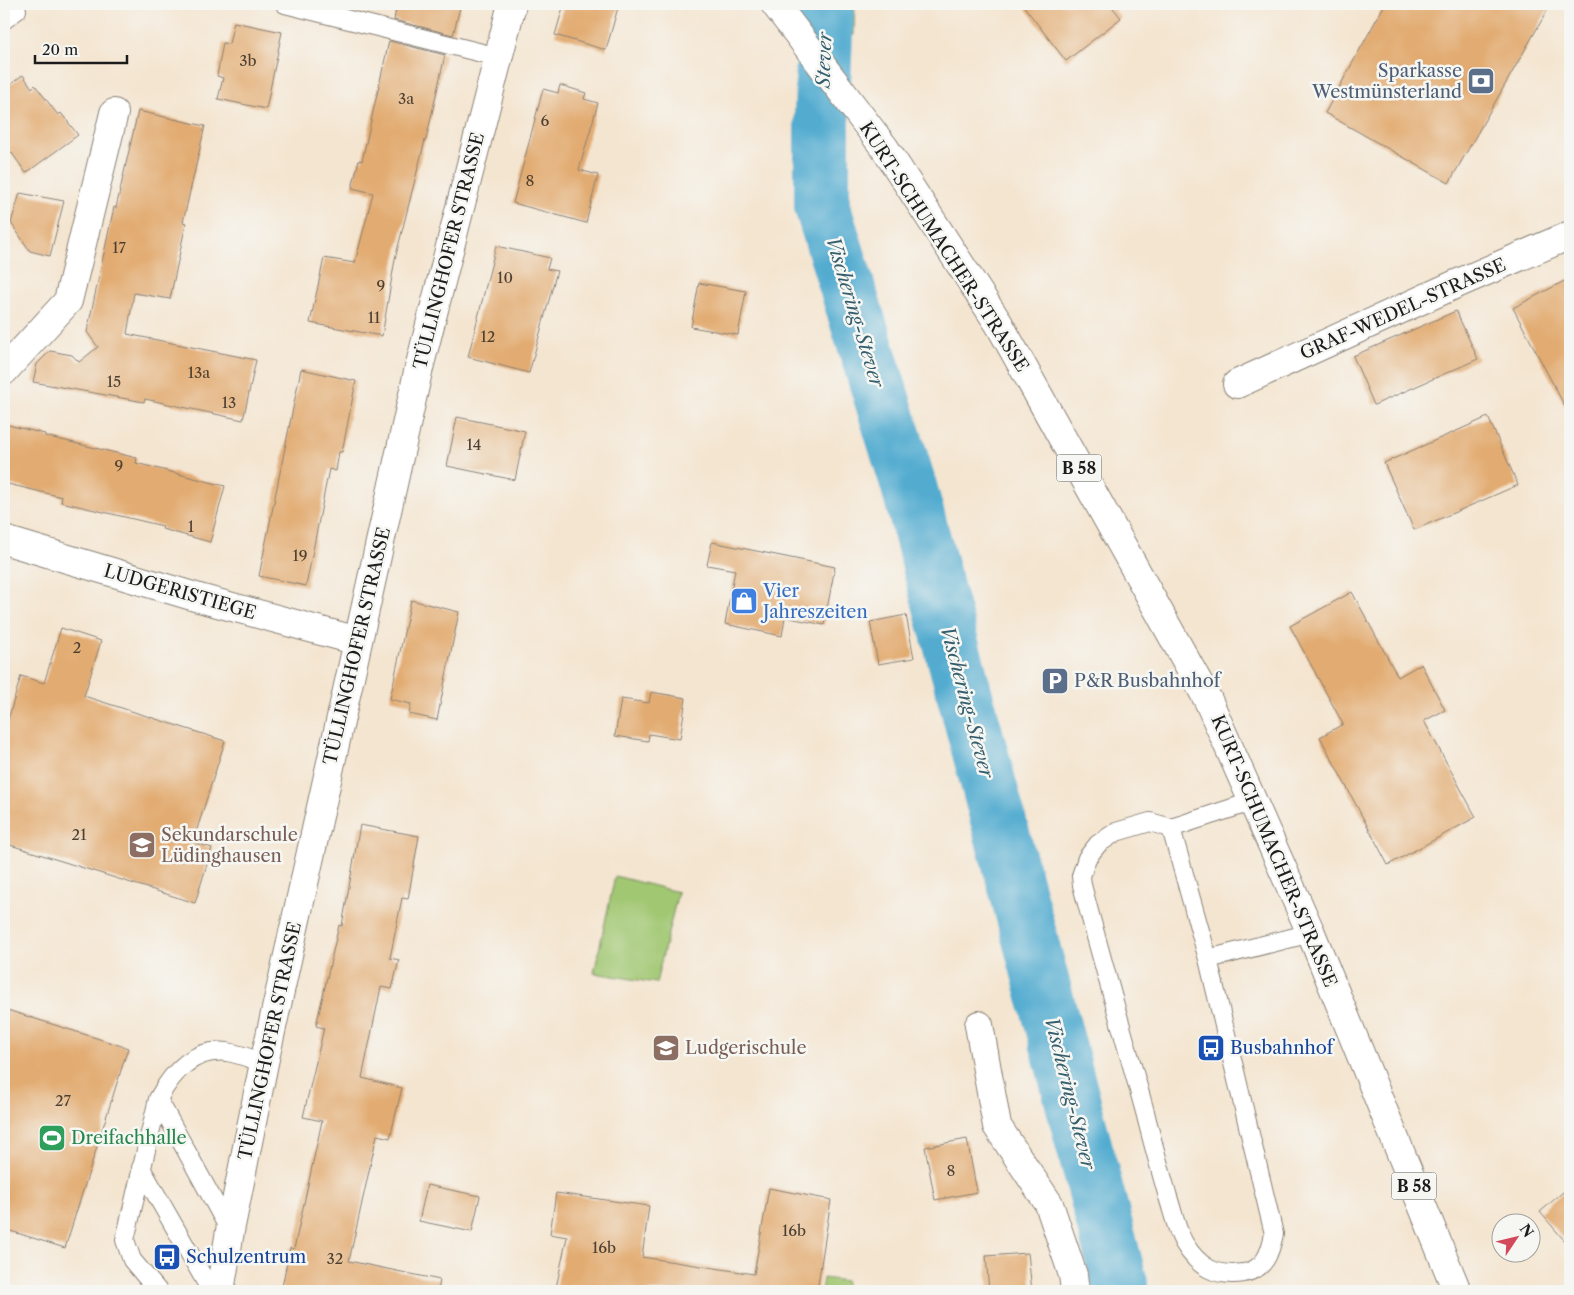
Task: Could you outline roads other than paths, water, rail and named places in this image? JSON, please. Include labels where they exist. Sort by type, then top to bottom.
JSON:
[{"type":"street","name":"TÜLLINGHOFER STRASSE","points":[[220,1291],[230,1231],[264,1063],[418,372],[512,4]]},
{"type":"street","name":"KURT-SCHUMACHER-STRASSE","points":[[775,4],[884,147],[999,324],[1208,700],[1254,800],[1311,933],[1457,1291]]},
{"type":"street","points":[[4,371],[68,301],[114,113]]},
{"type":"street","name":"GRAF-WEDEL-STRASSE","points":[[1237,384],[1454,285],[1570,236]]},
{"type":"street","name":"LUDGERISTIEGE","points":[[4,540],[199,598],[358,641]]},
{"type":"street","points":[[979,1025],[997,1126],[1049,1204],[1073,1275],[1075,1291]]},
{"type":"lane","points":[[4,20],[16,10],[12,4]]},
{"type":"lane","points":[[285,4],[498,57]]},
{"type":"lane","points":[[1171,828],[1208,959],[1274,1234],[1270,1254],[1254,1271],[1229,1275],[1208,1270],[1195,1258],[1184,1243],[1176,1224],[1081,876],[1087,858],[1098,844],[1116,832],[1150,822],[1171,828],[1254,800]]},
{"type":"lane","points":[[1208,959],[1311,933]]},
{"type":"lane","points":[[158,1291],[132,1260],[125,1240],[158,1099],[168,1080],[184,1064],[204,1054],[226,1052],[264,1063]]},
{"type":"lane","points":[[158,1099],[230,1231]]},
{"type":"lane","points":[[141,1168],[211,1291]]},
{"type":"waterway","name":"Vischering-Stever","points":[[826,4],[822,113],[822,206],[908,483],[1045,995],[1120,1284],[1120,1291]]},
{"type":"place","name":"Sparkasse Westmünsterland","points":[[1481,81]]},
{"type":"place","name":"Vier Jahreszeiten","points":[[744,601]]},
{"type":"place","name":"P&R Busbahnhof","points":[[1055,681]]},
{"type":"place","name":"Sekundarschule Lüdinghausen","points":[[142,845]]},
{"type":"place","name":"Ludgerischule","points":[[666,1048]]},
{"type":"place","name":"Busbahnhof","points":[[1211,1048]]},
{"type":"place","name":"Dreifachhalle","points":[[52,1138]]},
{"type":"place","name":"Schulzentrum","points":[[167,1257]]},
{"type":"water label","name":"Stever","points":[[824,60]]}]
